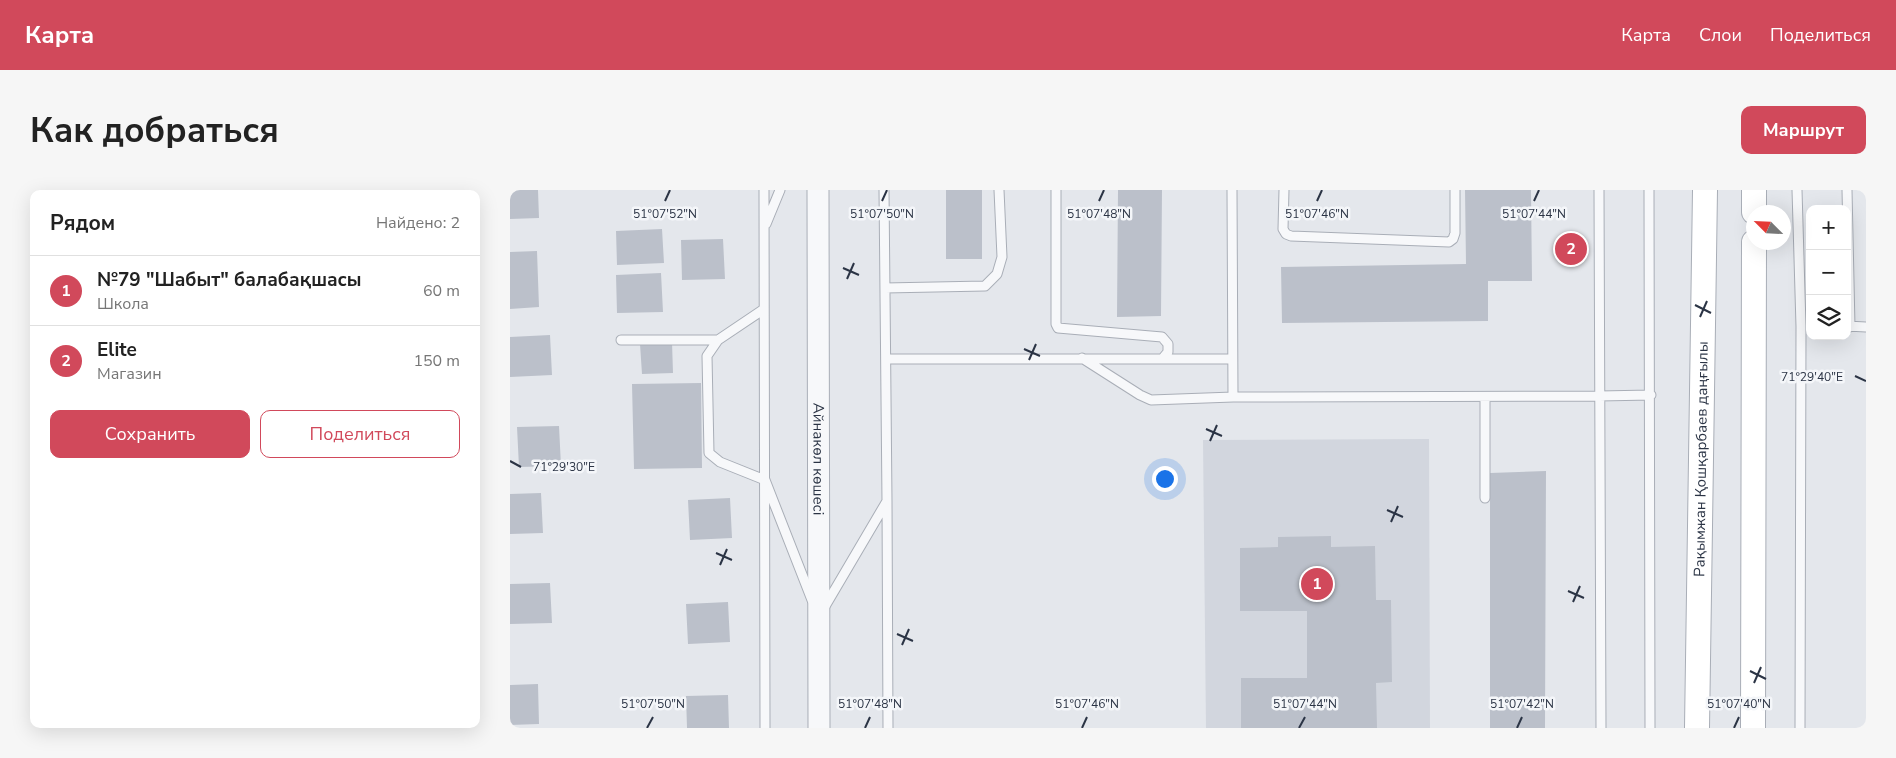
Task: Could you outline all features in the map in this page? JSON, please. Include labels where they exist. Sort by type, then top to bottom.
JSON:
[{"type":"main road","name":"Рақымжан Қошқарбаев даңғылы","points":[[1698,728],[1705,190]]},
{"type":"main road","points":[[1754,190],[1754,205]]},
{"type":"main road","points":[[1753,728],[1754,250]]},
{"type":"street","name":"Айнакөл көшесі","points":[[818,190],[819,728]]},
{"type":"lane","points":[[764,190],[765,728]]},
{"type":"lane","points":[[764,228],[780,190]]},
{"type":"lane","points":[[884,190],[888,728]]},
{"type":"lane","points":[[885,288],[985,286],[997,274],[1002,257],[999,190]]},
{"type":"lane","points":[[1056,190],[1056,324],[1058,328],[1162,337],[1168,344],[1168,352],[1163,358]]},
{"type":"lane","points":[[1232,190],[1233,398]]},
{"type":"lane","points":[[1284,190],[1283,229],[1286,234],[1291,236],[1449,242],[1453,239],[1455,233],[1454,190]]},
{"type":"lane","points":[[1599,190],[1601,728]]},
{"type":"lane","points":[[1649,190],[1651,395],[1650,728]]},
{"type":"lane","points":[[1797,190],[1806,326],[1800,728]]},
{"type":"lane","points":[[1847,190],[1849,295]]},
{"type":"lane","points":[[764,309],[718,340],[707,356],[709,453],[720,462],[764,480],[818,617]]},
{"type":"lane","points":[[1851,326],[1866,327]]},
{"type":"lane","points":[[621,340],[718,340]]},
{"type":"lane","points":[[1082,358],[1151,400],[1651,395]]},
{"type":"lane","points":[[886,359],[1232,359]]},
{"type":"lane","points":[[1485,397],[1485,498]]},
{"type":"lane","points":[[818,617],[887,501]]},
{"type":"shaded area","points":[[1429,439],[1430,728],[1206,728],[1203,440]]},
{"type":"building","points":[[510,190],[538,190],[539,218],[510,219]]},
{"type":"building","points":[[946,190],[982,190],[982,259],[946,259]]},
{"type":"building","points":[[1118,190],[1162,190],[1161,316],[1117,317]]},
{"type":"building","points":[[1465,190],[1531,190],[1532,281],[1488,281],[1488,321],[1282,323],[1281,267],[1466,264]]},
{"type":"building","points":[[662,229],[664,263],[617,265],[616,231]]},
{"type":"building","points":[[723,239],[725,279],[682,280],[681,240]]},
{"type":"building","points":[[537,251],[539,307],[510,309],[510,252]]},
{"type":"building","points":[[661,273],[663,312],[617,313],[616,275]]},
{"type":"building","points":[[550,335],[552,375],[510,377],[510,337]]},
{"type":"building","points":[[672,342],[673,373],[642,374],[640,344]]},
{"type":"building","points":[[701,383],[702,468],[634,469],[632,384]]},
{"type":"building","points":[[559,426],[561,466],[519,467],[517,427]]},
{"type":"building","points":[[1546,471],[1545,728],[1490,728],[1490,473]]},
{"type":"building","points":[[541,493],[543,533],[510,534],[510,494]]},
{"type":"building","points":[[730,498],[732,538],[690,540],[688,500]]},
{"type":"building","points":[[1331,536],[1331,547],[1375,546],[1376,600],[1391,600],[1392,682],[1376,683],[1377,728],[1241,728],[1241,678],[1307,678],[1307,611],[1240,611],[1240,548],[1278,547],[1278,537]]},
{"type":"building","points":[[550,583],[552,623],[510,624],[510,584]]},
{"type":"building","points":[[728,602],[730,642],[688,644],[686,604]]},
{"type":"building","points":[[538,684],[539,724],[510,725],[510,685]]},
{"type":"building","points":[[728,695],[729,728],[687,728],[686,696]]},
{"type":"place","name":"Elite","points":[[1571,249]]},
{"type":"place","name":"№79 \"Шабыт\" балабақшасы","points":[[1317,584]]}]
